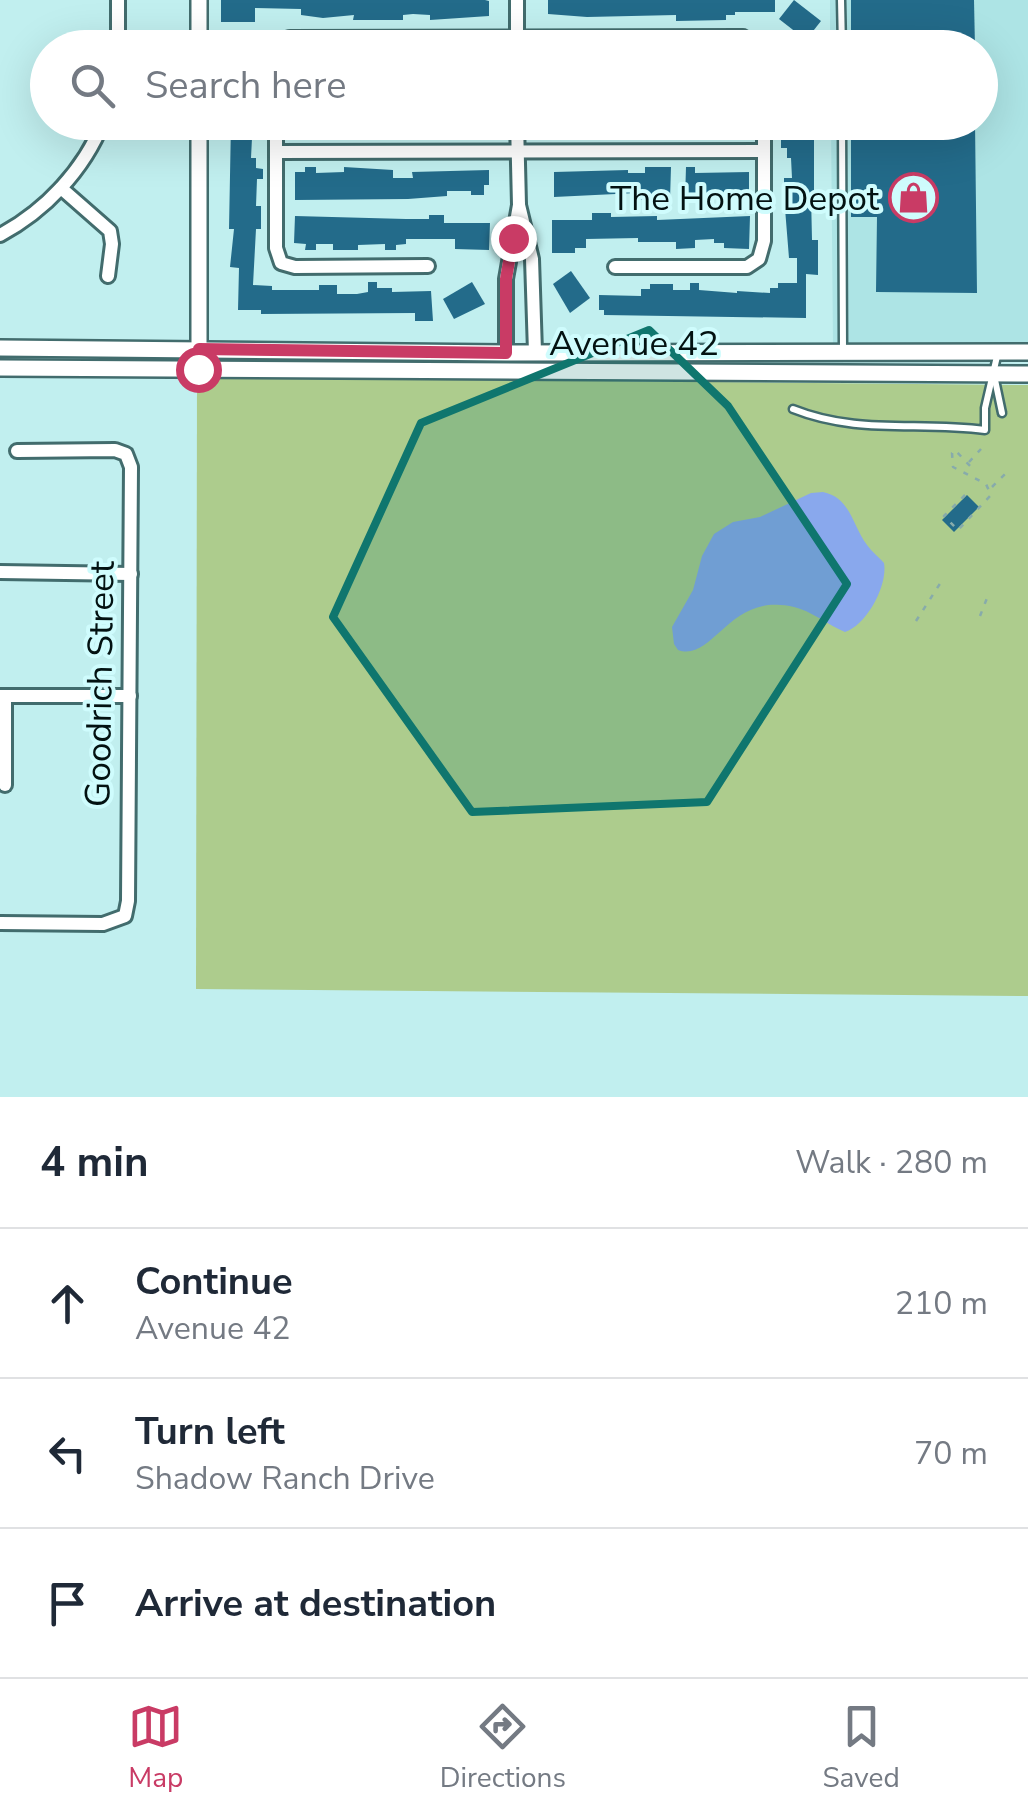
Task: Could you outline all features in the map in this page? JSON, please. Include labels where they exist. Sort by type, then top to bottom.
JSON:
[{"type":"street","points":[[118,0],[118,30]]},
{"type":"street","points":[[199,0],[199,30]]},
{"type":"street","points":[[517,0],[517,30]]},
{"type":"street","points":[[0,235],[39,210],[62,188],[94,140]]},
{"type":"street","points":[[198,369],[199,140]]},
{"type":"street","points":[[276,140],[276,248],[282,263],[296,268],[428,266]]},
{"type":"street","points":[[420,371],[452,362],[530,362],[535,352],[533,271],[519,205],[517,140]]},
{"type":"street","points":[[615,267],[747,266],[760,259],[764,240],[764,140]]},
{"type":"street","points":[[276,152],[764,151]]},
{"type":"street","points":[[62,188],[110,231],[108,276]]},
{"type":"street","points":[[506,353],[508,271],[519,205]]},
{"type":"street","points":[[508,271],[533,271]]},
{"type":"street","name":"Avenue 42","points":[[0,348],[506,353],[1028,352]]},
{"type":"street","name":"Avenue 42","points":[[0,368],[1028,374]]},
{"type":"street","name":"Goodrich Street","points":[[0,923],[103,924],[125,916],[128,901],[132,481],[126,454],[99,449],[17,451]]},
{"type":"street","points":[[0,572],[131,574]]},
{"type":"street","points":[[4,785],[3,696],[130,696]]},
{"type":"lane","points":[[841,0],[842,30]]},
{"type":"lane","points":[[842,140],[843,352]]},
{"type":"lane","points":[[793,408],[824,421],[866,426],[986,430],[986,408],[998,351]]},
{"type":"lane","points":[[994,373],[1002,413]]},
{"type":"path","points":[[980,449],[969,465],[955,450],[953,467],[990,488]]},
{"type":"path","points":[[965,495],[944,516],[958,530],[990,498],[990,488],[1004,474]]},
{"type":"path","points":[[916,621],[943,579]]},
{"type":"path","points":[[980,616],[990,593]]},
{"type":"highlighted area","points":[[649,330],[728,406],[847,584],[707,802],[472,812],[333,617],[421,423]]},
{"type":"shaded area","points":[[830,0],[1028,0],[1028,345],[833,346],[831,140],[998,140],[998,30],[830,30]]},
{"type":"green space","points":[[197,377],[1028,385],[1028,996],[196,989]]},
{"type":"water","points":[[823,492],[840,500],[867,545],[884,563],[879,593],[861,621],[845,632],[798,608],[762,606],[746,612],[700,647],[678,650],[672,627],[693,590],[702,556],[714,534],[733,522],[760,517],[811,493]]},
{"type":"building","points":[[221,0],[485,0],[489,1],[489,16],[430,20],[430,15],[413,14],[403,15],[403,20],[353,20],[354,15],[323,18],[301,15],[301,9],[255,8],[255,22],[221,22]]},
{"type":"building","points":[[548,0],[775,0],[775,12],[735,12],[726,15],[726,20],[676,21],[676,15],[587,17],[548,14]]},
{"type":"building","points":[[794,0],[821,21],[814,30],[793,30],[779,19]]},
{"type":"building","points":[[851,0],[974,0],[975,30],[851,30]]},
{"type":"building","points":[[231,140],[252,140],[251,158],[256,158],[256,168],[263,169],[263,179],[257,179],[256,206],[261,206],[261,229],[256,229],[253,285],[272,286],[272,290],[319,290],[319,285],[337,285],[337,294],[357,294],[368,292],[368,282],[377,282],[377,288],[392,288],[392,292],[431,291],[433,321],[415,321],[415,313],[261,314],[261,310],[238,310],[239,268],[230,267],[234,229],[229,229]]},
{"type":"building","points":[[781,140],[814,140],[812,240],[818,240],[818,275],[806,274],[806,318],[604,315],[604,310],[599,310],[599,295],[641,296],[641,289],[650,289],[650,284],[673,284],[673,290],[690,290],[690,283],[699,283],[699,290],[770,293],[770,288],[778,288],[778,283],[797,283],[797,258],[789,258],[784,196],[784,178],[792,178],[791,158],[787,158],[787,148],[781,148]]},
{"type":"building","name":"The Home Depot","points":[[851,140],[975,140],[977,293],[876,292],[877,217],[851,217]]},
{"type":"building","points":[[305,167],[316,167],[316,173],[344,172],[344,167],[393,170],[393,178],[413,178],[412,172],[489,170],[489,185],[484,185],[484,195],[447,191],[447,196],[408,199],[295,200],[295,172],[305,172]]},
{"type":"building","points":[[645,167],[671,167],[670,200],[636,200],[636,193],[554,197],[554,172],[645,173]]},
{"type":"building","points":[[686,167],[695,167],[695,173],[749,172],[749,197],[685,200]]},
{"type":"building","points":[[592,213],[611,213],[611,217],[657,216],[657,220],[750,216],[749,249],[724,248],[724,243],[714,243],[714,239],[695,240],[695,248],[676,249],[676,242],[586,239],[586,248],[575,248],[575,253],[552,253],[552,220],[592,220]]},
{"type":"building","points":[[429,215],[444,215],[444,223],[490,223],[489,250],[455,249],[455,239],[406,239],[406,244],[396,245],[396,250],[385,250],[385,244],[333,250],[333,244],[316,244],[316,250],[305,250],[306,244],[294,243],[295,216],[429,219]]},
{"type":"building","points":[[571,271],[590,298],[570,313],[553,284]]},
{"type":"building","points":[[472,282],[485,304],[454,319],[443,299]]},
{"type":"building","points":[[967,495],[979,507],[954,532],[942,520]]},
{"type":"place","name":"The Home Depot","points":[[914,198]]},
{"type":"route","points":[[198,369],[199,349],[506,353],[506,279],[513,238]]}]
